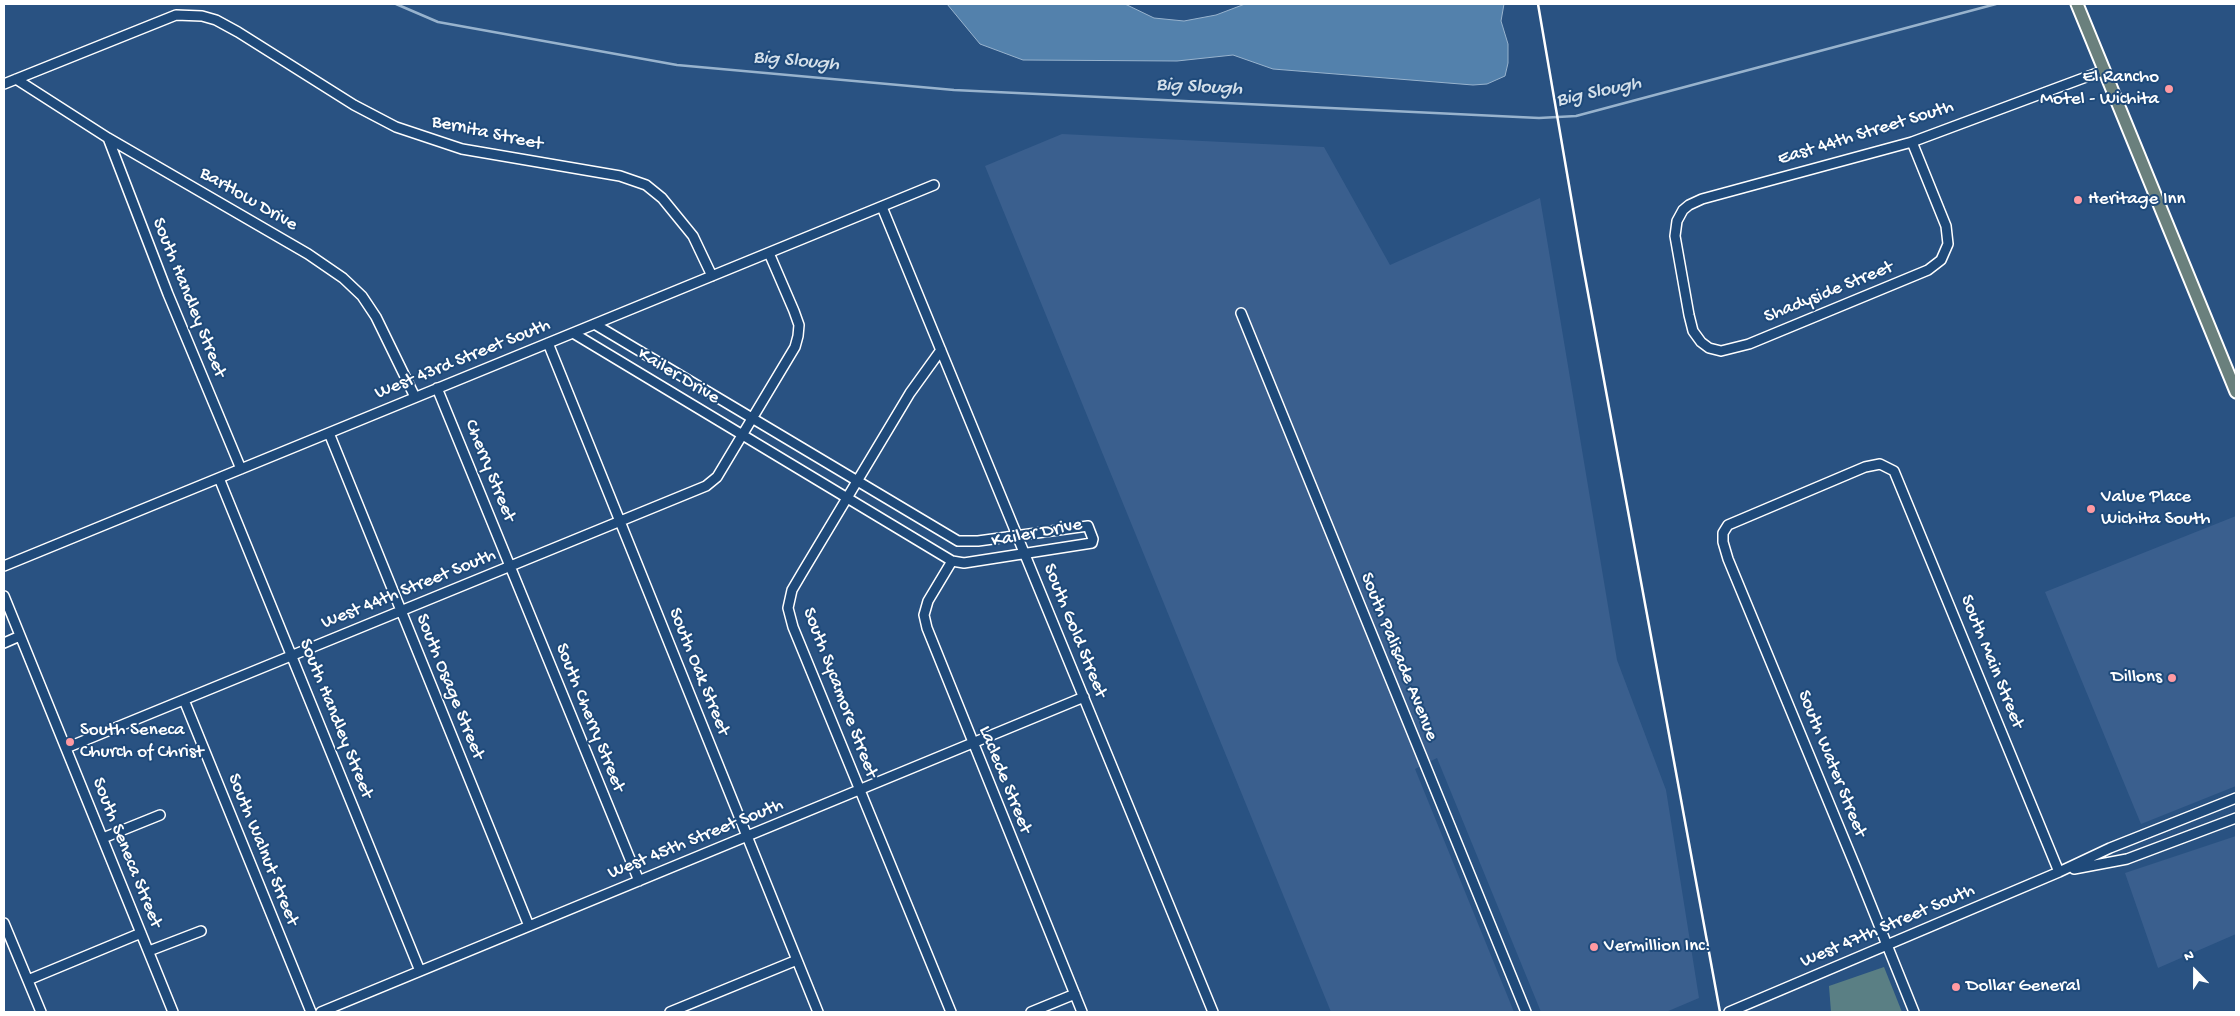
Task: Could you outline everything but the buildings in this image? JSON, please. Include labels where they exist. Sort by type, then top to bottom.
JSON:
[{"type":"main road","points":[[2078,4],[2236,392]]},
{"type":"street","name":"Bernita Street","points":[[16,78],[176,15],[193,14],[216,20],[354,105],[396,127],[462,149],[620,176],[646,185],[662,198],[693,236],[712,276]]},
{"type":"street","name":"East 44th Street South","points":[[1721,351],[1709,348],[1701,342],[1693,331],[1684,292],[1675,226],[1683,210],[1689,205],[1720,194],[1912,142],[2105,70]]},
{"type":"street","points":[[4,84],[16,78]]},
{"type":"street","name":"Bartlow Drive","points":[[16,78],[108,138],[308,254],[352,285],[362,296],[388,337],[415,397]]},
{"type":"street","name":"South Handley Street","points":[[108,138],[170,299],[241,469]]},
{"type":"street","name":"Shadyside Street","points":[[1721,351],[1749,344],[1928,270],[1945,256],[1948,244],[1946,226],[1912,142]]},
{"type":"street","name":"West 43rd Street South","points":[[4,566],[934,185]]},
{"type":"street","name":"South Gold Street","points":[[882,207],[1214,1012]]},
{"type":"street","points":[[742,435],[795,347],[798,336],[799,326],[769,253]]},
{"type":"street","name":"South Palisade Avenue","points":[[1241,313],[1526,1012]]},
{"type":"street","name":"Kailer Drive","points":[[572,333],[952,561],[964,564],[1092,543],[1092,535],[1088,526],[978,541],[958,541],[596,325]]},
{"type":"street","name":"South Oak Street","points":[[548,343],[818,1012]]},
{"type":"street","name":"South Sycamore Street","points":[[941,350],[910,393],[792,590],[788,608],[793,627],[951,1012]]},
{"type":"street","name":"Cherry Street","points":[[438,388],[510,567]]},
{"type":"street","name":"South Osage Street","points":[[329,433],[529,926]]},
{"type":"street","name":"West 44th Street South","points":[[66,748],[706,486],[718,476],[742,435]]},
{"type":"street","name":"South Main Street","points":[[1724,529],[1734,520],[1865,467],[1880,464],[1890,467],[1897,475],[2059,872]]},
{"type":"street","name":"South Handley Street","points":[[219,478],[420,971]]},
{"type":"street","name":"South Water Street","points":[[1724,529],[1723,542],[1728,559],[1914,1012]]},
{"type":"street","name":"Laclede Street","points":[[952,561],[928,601],[924,615],[935,653],[1082,1012]]},
{"type":"street","name":"South Cherry Street","points":[[510,567],[639,881]]},
{"type":"street","name":"South Seneca Street","points":[[4,596],[173,1012]]},
{"type":"street","points":[[4,643],[20,636]]},
{"type":"street","name":"West 45th Street South","points":[[321,1012],[1084,697]]},
{"type":"street","name":"South Walnut Street","points":[[184,700],[311,1012]]},
{"type":"street","points":[[2059,872],[2121,843],[2236,798]]},
{"type":"street","points":[[103,838],[160,815]]},
{"type":"street","points":[[2059,872],[2126,859],[2236,818]]},
{"type":"street","name":"West 47th Street South","points":[[1729,1012],[2059,872]]},
{"type":"street","points":[[4,923],[41,1012]]},
{"type":"street","points":[[149,951],[201,931]]},
{"type":"street","points":[[28,980],[141,933]]},
{"type":"street","points":[[670,1012],[797,960]]},
{"type":"street","points":[[1031,1012],[1075,994]]},
{"type":"shaded area","points":[[947,4],[1125,4],[1154,18],[1184,21],[1216,15],[1245,4],[1504,4],[1501,21],[1508,44],[1508,63],[1505,76],[1487,84],[1473,85],[1273,69],[1233,55],[1177,61],[1023,60],[980,44]]},
{"type":"shaded area","points":[[1062,134],[1324,147],[1390,265],[1540,198],[1617,660],[1666,790],[1699,998],[1666,1012],[1541,1012],[1437,758],[1415,769],[1514,1012],[1331,1012],[985,166]]},
{"type":"shaded area","points":[[2236,516],[2236,786],[2141,824],[2045,592]]},
{"type":"shaded area","points":[[2236,836],[2236,934],[2158,968],[2125,873]]},
{"type":"green space","points":[[1884,967],[1902,1012],[1831,1012],[1829,986]]},
{"type":"waterway","name":"Big Slough","points":[[396,4],[438,22],[677,65],[954,90],[1539,118],[1576,116],[1996,4]]},
{"type":"railway","points":[[1538,4],[1581,255],[1720,1012]]},
{"type":"place","name":"El Rancho Motel - Wichita","points":[[2169,89]]},
{"type":"place","name":"Heritage Inn","points":[[2078,200]]},
{"type":"place","name":"Value Place Wichita South","points":[[2091,509]]},
{"type":"place","name":"Dillons","points":[[2172,678]]},
{"type":"place","name":"South Seneca Church of Christ","points":[[70,742]]},
{"type":"place","name":"Vermillion Inc.","points":[[1594,947]]},
{"type":"place","name":"Dollar General","points":[[1956,987]]}]
